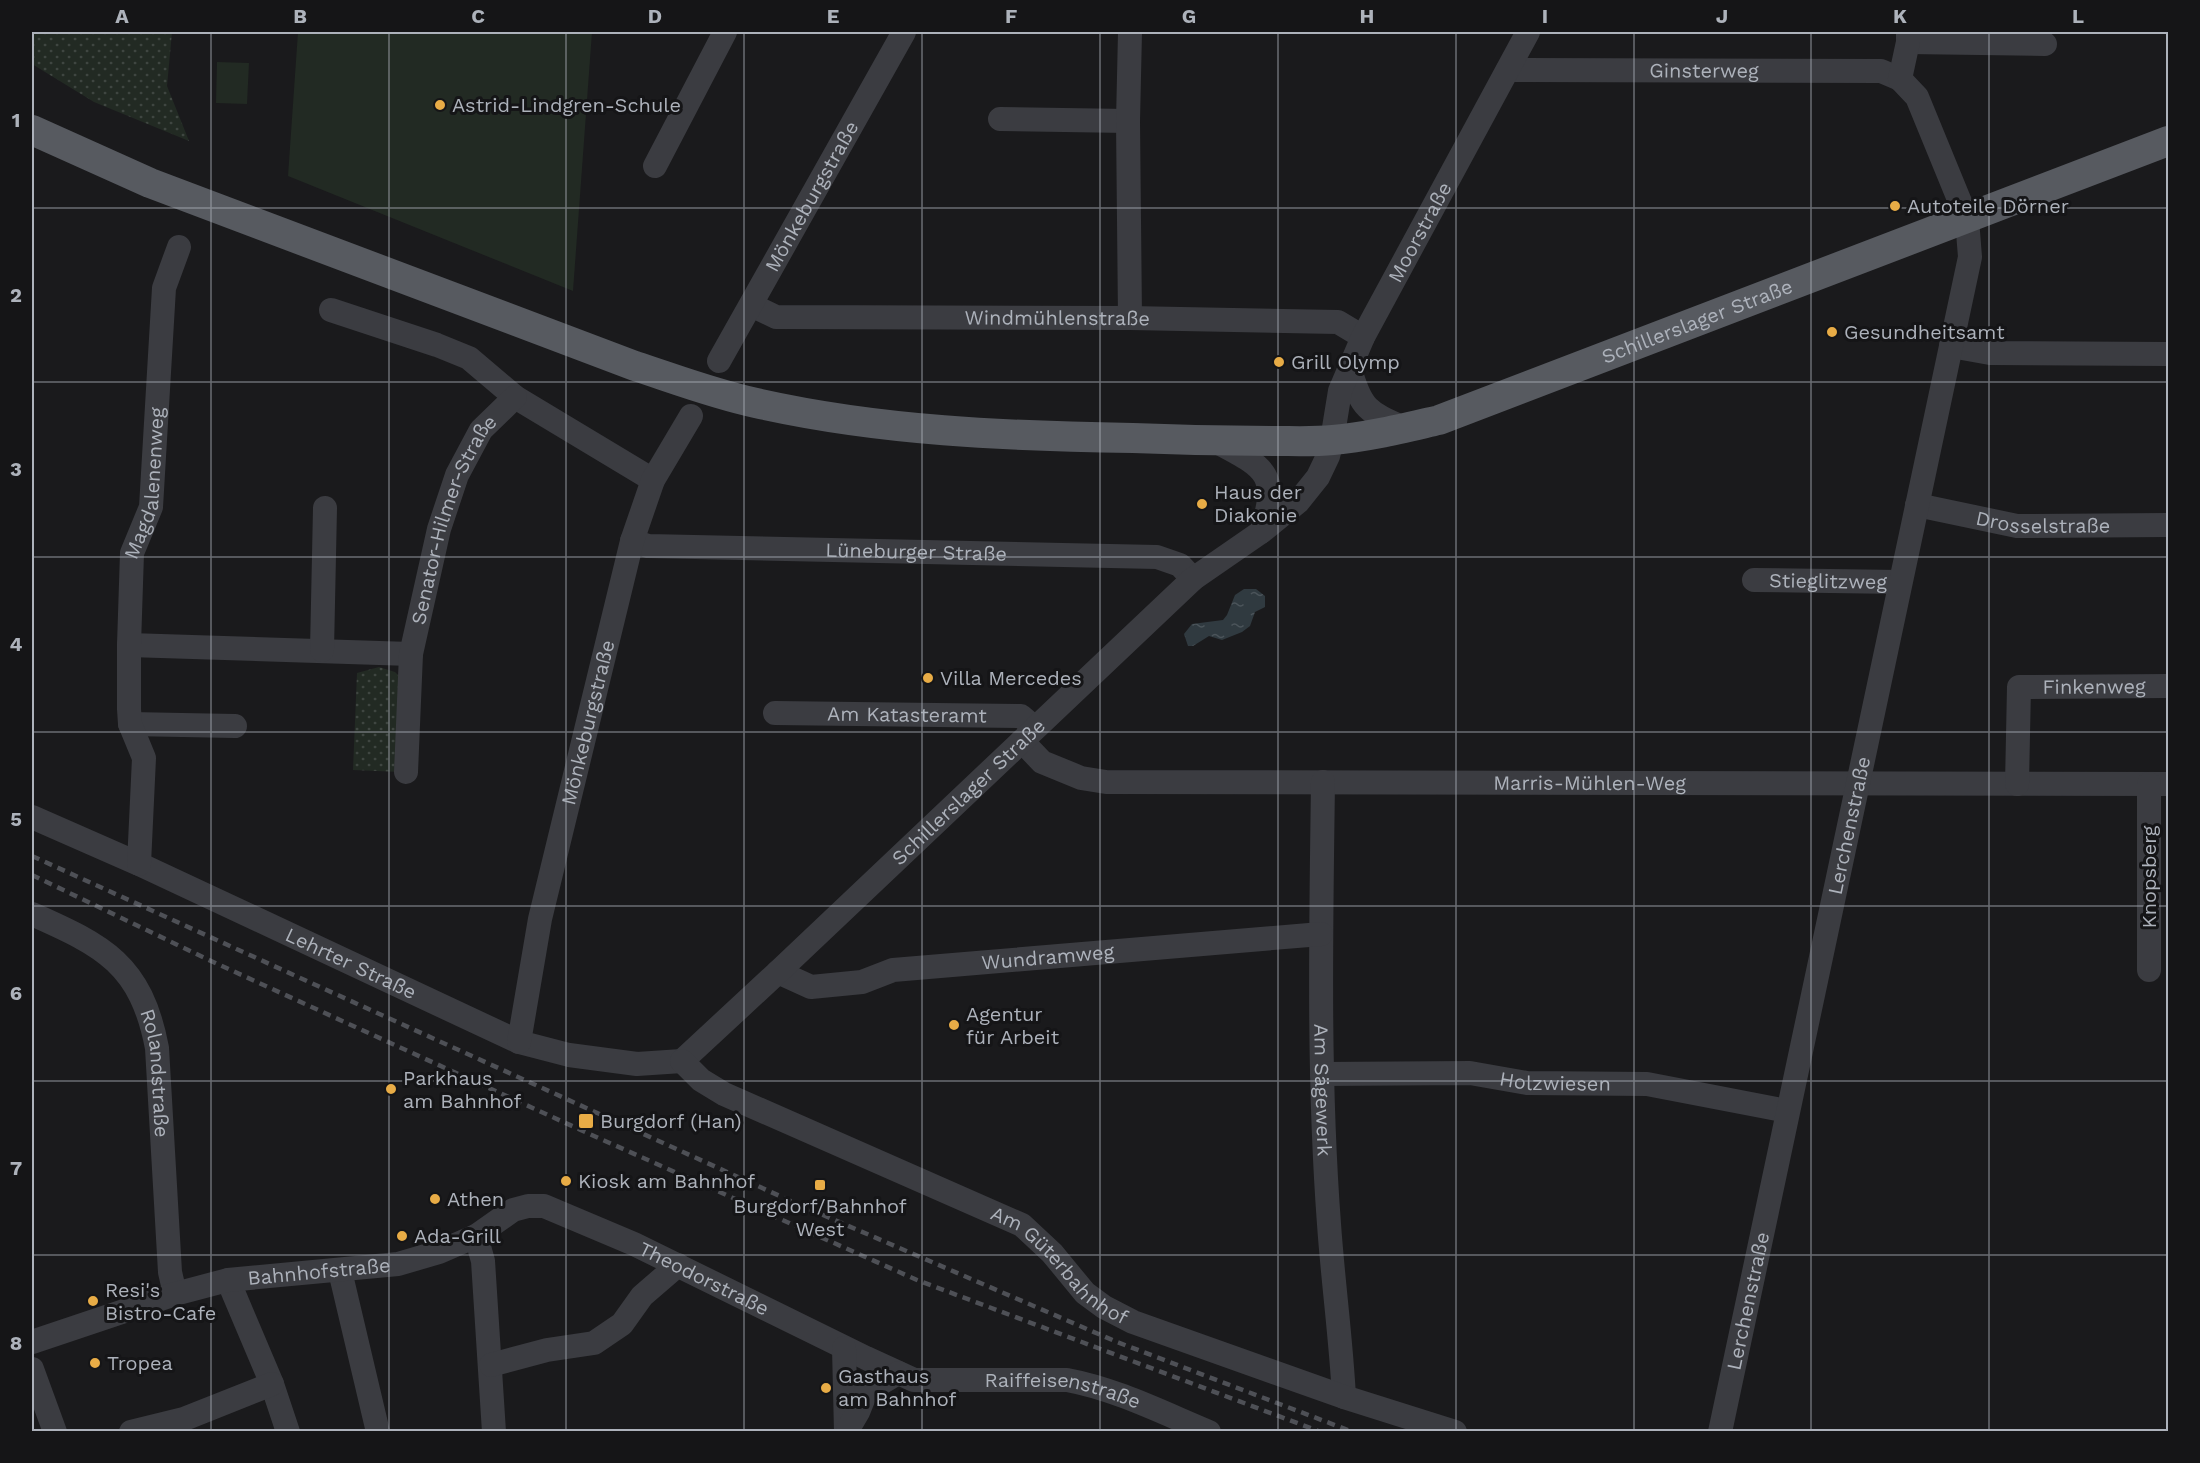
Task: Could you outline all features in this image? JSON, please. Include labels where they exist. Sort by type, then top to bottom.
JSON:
[{"type":"main road","points":[[32,130],[150,183],[635,366],[706,390],[754,403],[878,424],[1022,436],[1332,440]]},
{"type":"main road","name":"Schillerslager Straße","points":[[1332,440],[1380,434],[1439,420],[2169,141]]},
{"type":"main road","points":[[32,151],[150,183]]},
{"type":"street","points":[[655,166],[725,32]]},
{"type":"street","name":"Mönkeburgstraße","points":[[719,361],[904,32]]},
{"type":"street","points":[[1130,32],[1128,121],[1130,318]]},
{"type":"street","name":"Moorstraße","points":[[1332,440],[1340,391],[1363,337],[1528,32]]},
{"type":"street","points":[[1900,79],[1908,37],[2045,44]]},
{"type":"street","name":"Ginsterweg","points":[[1508,70],[1881,71],[1900,79]]},
{"type":"street","name":"Lerchenstraße","points":[[1720,1431],[1970,257],[1967,219],[1917,98],[1900,79]]},
{"type":"street","points":[[1000,119],[1128,121]]},
{"type":"street","name":"Magdalenenweg","points":[[139,864],[144,758],[130,724],[129,645],[132,553],[151,507],[164,288],[178,247]]},
{"type":"street","name":"Windmühlenstraße","points":[[751,305],[776,317],[1130,318],[1338,322],[1363,337]]},
{"type":"street","name":"Senator-Hilmer-Straße","points":[[331,310],[438,345],[469,358],[515,397],[653,480]]},
{"type":"street","points":[[1951,346],[1990,353],[2169,354]]},
{"type":"street","points":[[1350,369],[1357,394],[1367,408],[1378,416],[1404,428]]},
{"type":"street","name":"Senator-Hilmer-Straße","points":[[406,772],[411,654],[439,529],[457,475],[481,430],[515,397]]},
{"type":"street","name":"Mönkeburgstraße","points":[[519,1042],[540,919],[632,541],[653,480],[691,416]]},
{"type":"street","points":[[1213,440],[1259,466],[1266,478],[1269,490],[1268,512],[1261,532]]},
{"type":"street","name":"Schillerslager Straße","points":[[681,1060],[778,972],[1193,579],[1261,532],[1298,502],[1318,477],[1328,456],[1332,440]]},
{"type":"street","name":"Drosselstraße","points":[[1917,505],[2017,525],[2169,525]]},
{"type":"street","points":[[322,650],[325,508]]},
{"type":"street","name":"Lüneburger Straße","points":[[632,541],[648,546],[1156,557],[1180,565],[1193,579]]},
{"type":"street","name":"Stieglitzweg","points":[[1754,580],[1900,582]]},
{"type":"street","name":"Senator-Hilmer-Straße","points":[[129,645],[411,654]]},
{"type":"street","name":"Finkenweg","points":[[2018,784],[2019,687],[2169,686]]},
{"type":"street","name":"Am Katasteramt","points":[[775,713],[1021,716],[1029,735]]},
{"type":"street","points":[[130,724],[235,726]]},
{"type":"street","name":"Marris-Mühlen-Weg","points":[[1029,735],[1042,762],[1081,778],[1106,782],[2159,784]]},
{"type":"street","name":"Am Sägewerk","points":[[1323,782],[1322,1074],[1329,1225],[1344,1397]]},
{"type":"street","name":"Knopsberg","points":[[2149,970],[2159,784]]},
{"type":"street","name":"Lehrter Straße","points":[[32,817],[139,864],[519,1042],[569,1055],[637,1064],[681,1060]]},
{"type":"street","name":"Rolandstraße","points":[[32,914],[77,934],[101,948],[123,967],[140,992],[152,1020],[157,1048],[170,1272],[175,1294]]},
{"type":"street","name":"Wundramweg","points":[[778,972],[811,987],[862,982],[893,970],[1321,934]]},
{"type":"street","name":"Am Güterbahnhof","points":[[681,1060],[701,1080],[724,1094],[1022,1225],[1052,1253],[1085,1293],[1104,1307],[1132,1322],[1344,1397],[1455,1431]]},
{"type":"street","name":"Holzwiesen","points":[[1322,1074],[1470,1073],[1527,1083],[1647,1084],[1787,1111]]},
{"type":"street","name":"Bahnhofstraße","points":[[32,1342],[175,1294],[228,1280],[398,1264],[440,1252],[476,1236],[513,1210],[528,1206],[544,1206],[564,1214]]},
{"type":"street","name":"Theodorstraße","points":[[564,1214],[678,1265],[844,1348]]},
{"type":"street","points":[[476,1236],[483,1261],[494,1431]]},
{"type":"street","points":[[491,1365],[547,1350],[594,1343],[622,1324],[642,1296],[678,1265]]},
{"type":"street","points":[[340,1271],[378,1431]]},
{"type":"street","points":[[228,1280],[272,1384],[288,1431]]},
{"type":"street","points":[[844,1348],[847,1431]]},
{"type":"street","name":"Raiffeisenstraße","points":[[844,1348],[914,1380],[1067,1380],[1085,1383],[1209,1431]]},
{"type":"street","points":[[32,1369],[55,1431]]},
{"type":"street","points":[[847,1431],[866,1392],[898,1373]]},
{"type":"street","points":[[131,1431],[186,1425],[272,1384]]},
{"type":"shaded area","points":[[32,32],[172,32],[167,86],[189,141],[94,102],[32,64]]},
{"type":"shaded area","name":"Astrid-Lindgren-Schule","points":[[298,32],[592,32],[573,291],[288,176]]},
{"type":"shaded area","points":[[217,62],[249,63],[247,104],[216,103]]},
{"type":"shaded area","points":[[379,667],[395,672],[403,680],[401,772],[353,770],[357,673]]},
{"type":"water","points":[[1244,589],[1256,589],[1265,596],[1265,607],[1255,612],[1250,626],[1222,640],[1209,636],[1193,646],[1188,646],[1184,634],[1192,624],[1223,620],[1235,595]]},
{"type":"railway","points":[[32,856],[793,1202],[1117,1342],[1353,1432]]},
{"type":"railway","points":[[32,875],[211,961],[917,1280],[1321,1432]]},
{"type":"place","name":"Astrid-Lindgren-Schule","points":[[440,105]]},
{"type":"place","name":"Autoteile Dörner","points":[[1895,206]]},
{"type":"place","name":"Gesundheitsamt","points":[[1832,332]]},
{"type":"place","name":"Grill Olymp","points":[[1279,362]]},
{"type":"place","name":"Haus der Diakonie","points":[[1202,504]]},
{"type":"place","name":"Villa Mercedes","points":[[928,678]]},
{"type":"place","name":"Agentur für Arbeit","points":[[954,1025]]},
{"type":"place","name":"Parkhaus am Bahnhof","points":[[391,1089]]},
{"type":"place","name":"Burgdorf (Han)","points":[[586,1121]]},
{"type":"place","name":"Kiosk am Bahnhof","points":[[566,1181]]},
{"type":"place","name":"Burgdorf/Bahnhof West","points":[[820,1185]]},
{"type":"place","name":"Athen","points":[[435,1199]]},
{"type":"place","name":"Ada-Grill","points":[[402,1236]]},
{"type":"place","name":"Resi's Bistro-Cafe","points":[[93,1301]]},
{"type":"place","name":"Tropea","points":[[95,1363]]},
{"type":"place","name":"Gasthaus am Bahnhof","points":[[826,1388]]}]
